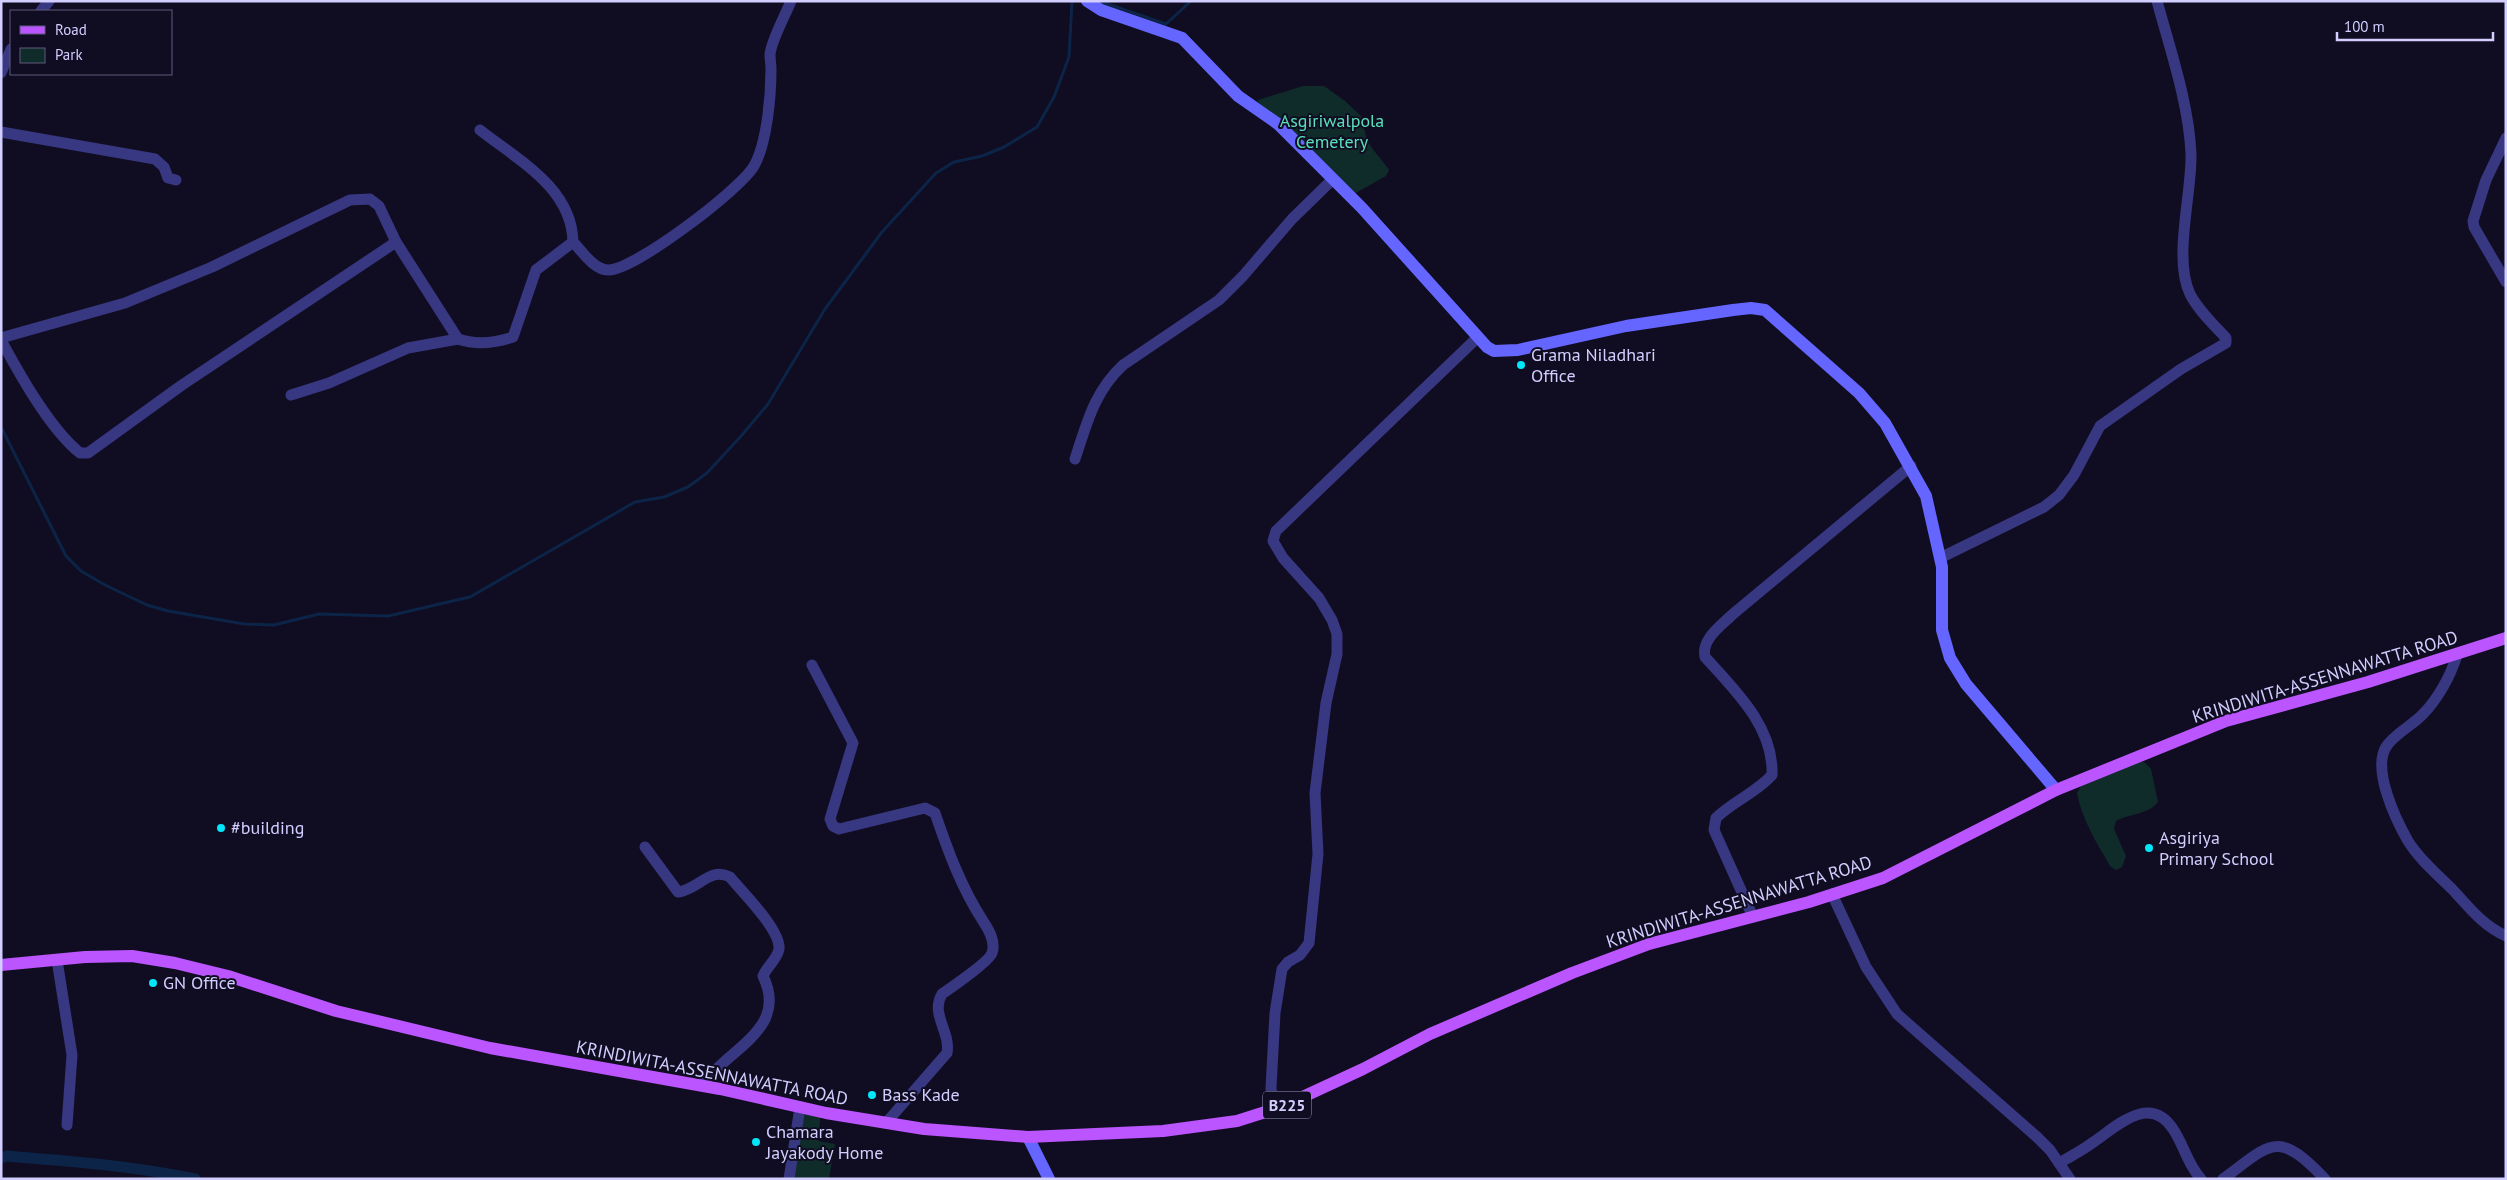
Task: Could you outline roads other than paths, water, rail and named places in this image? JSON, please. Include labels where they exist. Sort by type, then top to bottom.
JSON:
[{"type":"main road","name":"KRINDIWITA-ASSENNAWATTA ROAD","points":[[1,965],[132,956],[175,963],[228,976],[336,1011],[490,1048],[700,1085],[800,1107],[932,1130],[1028,1137],[1163,1131],[1237,1121],[1274,1110],[1364,1069],[1430,1034],[1572,973],[1649,944],[1832,894],[1883,878],[2056,790],[2226,722],[2457,655],[2506,638]]},
{"type":"street","points":[[480,130],[546,182],[562,200],[573,228],[573,242],[596,266],[606,270],[620,269],[673,235],[734,190],[754,166],[764,139],[771,69],[770,54],[791,1]]},
{"type":"street","points":[[1087,1],[1101,10],[1182,38],[1238,96],[1278,124],[1333,179],[1478,337],[1494,351],[1518,350],[1626,326],[1733,310],[1751,308],[1765,310],[1858,393],[1885,423],[1911,466],[1926,496],[1942,567],[1942,630],[1950,658],[1966,684],[2056,790]]},
{"type":"street","points":[[1940,558],[2018,522],[2044,507],[2059,495],[2074,475],[2100,426],[2181,369],[2226,343],[2226,338],[2190,293],[2184,271],[2184,241],[2191,154],[2174,67],[2157,1]]},
{"type":"street","points":[[1,73],[10,51]]},
{"type":"street","points":[[1,132],[155,160],[164,167],[168,178],[176,180]]},
{"type":"street","points":[[2506,138],[2486,180],[2473,221],[2474,227],[2506,282]]},
{"type":"street","points":[[1075,459],[1100,390],[1110,377],[1123,366],[1220,300],[1292,219],[1333,179]]},
{"type":"street","points":[[396,242],[182,385],[88,453],[80,453],[72,447],[56,427],[1,339],[125,304],[212,267],[350,200],[370,199],[379,206],[396,242],[458,339]]},
{"type":"street","points":[[291,395],[328,383],[408,348],[458,339],[466,342],[498,342],[513,337],[536,270],[573,242]]},
{"type":"street","points":[[1274,1110],[1271,1088],[1275,1013],[1282,969],[1288,962],[1300,955],[1309,943],[1318,854],[1315,793],[1326,703],[1337,654],[1337,634],[1332,620],[1319,598],[1283,558],[1273,542],[1276,531],[1478,337]]},
{"type":"street","points":[[1753,916],[1714,830],[1716,818],[1734,802],[1766,782],[1772,775],[1772,765],[1762,731],[1751,709],[1706,657],[1704,649],[1708,640],[1733,614],[1911,466]]},
{"type":"street","points":[[2457,655],[2454,667],[2424,713],[2386,747],[2381,760],[2382,780],[2404,834],[2419,855],[2486,926],[2506,936]]},
{"type":"street","points":[[812,665],[853,743],[830,819],[833,826],[838,830],[924,808],[934,813],[952,862],[969,900],[987,928],[994,944],[991,955],[942,994],[937,1002],[938,1012],[948,1043],[947,1053],[886,1123]]},
{"type":"street","points":[[645,847],[678,892],[696,885],[714,874],[724,873],[730,877],[766,921],[779,947],[777,956],[765,969],[763,976],[769,988],[770,1004],[764,1024],[747,1043],[700,1085]]},
{"type":"street","points":[[1832,894],[1866,967],[1897,1014],[2037,1137],[2070,1179]]},
{"type":"street","points":[[57,960],[72,1056],[67,1125]]},
{"type":"street","points":[[789,1179],[800,1107]]},
{"type":"street","points":[[2059,1163],[2135,1115],[2155,1114],[2164,1117],[2174,1129],[2192,1170],[2201,1179]]},
{"type":"street","points":[[1028,1137],[1049,1179]]},
{"type":"street","points":[[2222,1179],[2264,1149],[2273,1145],[2282,1145],[2294,1152],[2325,1179]]},
{"type":"waterway","points":[[1,427],[66,556],[81,571],[147,605],[168,611],[244,624],[274,625],[319,614],[388,616],[470,597],[635,502],[664,497],[688,487],[707,473],[768,404],[825,309],[882,232],[936,173],[954,162],[982,156],[1004,147],[1037,127],[1054,97],[1069,57],[1072,1]]},
{"type":"waterway","points":[[1099,1],[1166,24],[1191,1]]},
{"type":"waterway","points":[[1,1158],[7,1156],[102,1164],[195,1179]]},
{"type":"place","name":"Grama Niladhari Office","points":[[1521,365]]},
{"type":"place","name":"#building","points":[[221,828]]},
{"type":"place","name":"Asgiriya Primary School","points":[[2149,848]]},
{"type":"place","name":"GN Office","points":[[153,983]]},
{"type":"place","name":"Bass Kade","points":[[872,1095]]},
{"type":"place","name":"Chamara Jayakody Home","points":[[756,1142]]},
{"type":"park label","name":"Asgiriwalpola Cemetery","points":[[1332,131]]}]
